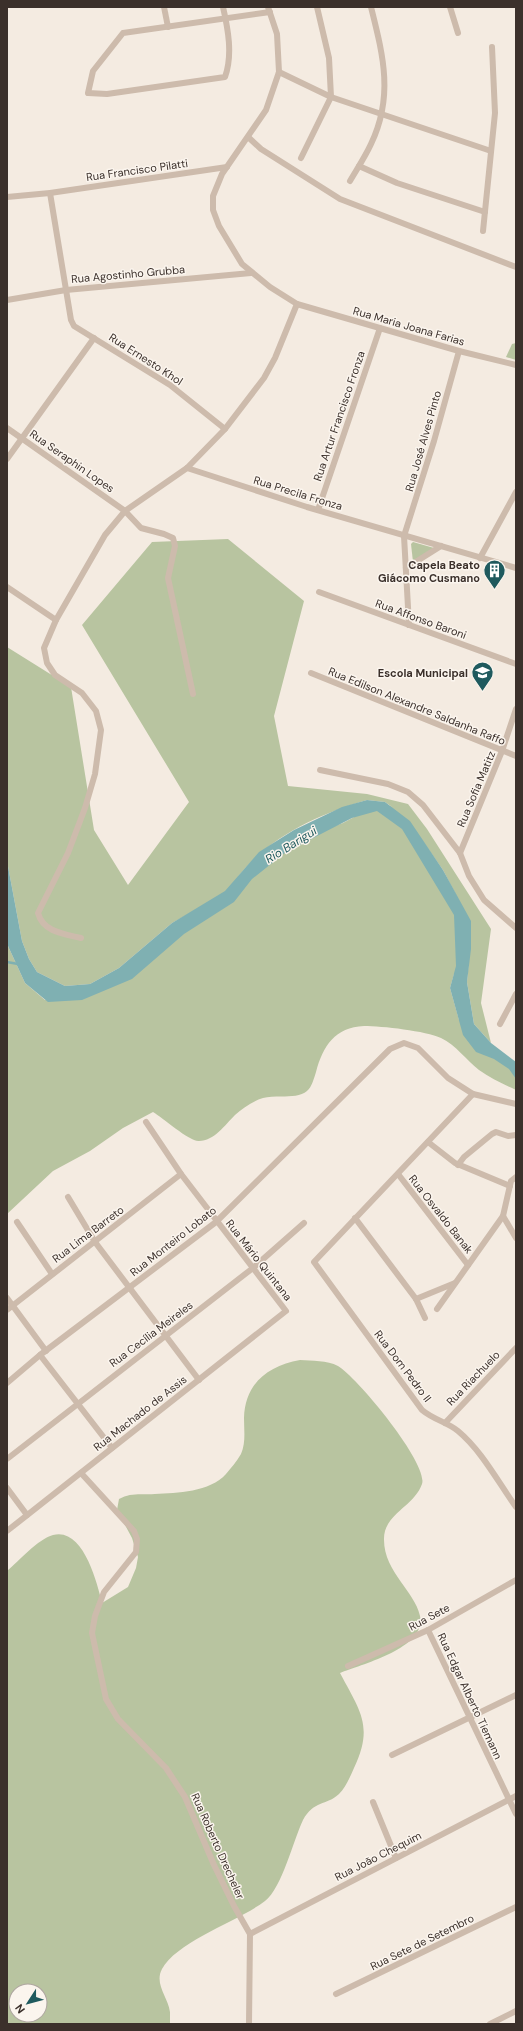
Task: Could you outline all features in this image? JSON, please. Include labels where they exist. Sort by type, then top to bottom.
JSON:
[{"type":"street","points":[[164,7],[168,27]]},
{"type":"street","points":[[223,7],[226,19],[230,63],[226,77],[106,94],[88,93],[93,71],[123,33],[226,19],[269,10],[277,34],[279,72],[331,97],[491,151]]},
{"type":"street","points":[[301,158],[331,97],[329,58],[317,7]]},
{"type":"street","points":[[350,181],[371,145],[382,114],[385,90],[384,66],[371,7]]},
{"type":"street","points":[[450,7],[458,33]]},
{"type":"street","points":[[483,231],[495,113],[492,47]]},
{"type":"street","name":"Rua Maria Joana Farias","points":[[279,72],[266,110],[227,167],[213,196],[213,210],[219,226],[242,264],[251,273],[297,304],[458,351],[516,365]]},
{"type":"street","points":[[248,137],[261,149],[340,199],[514,266]]},
{"type":"street","points":[[358,166],[396,183],[485,212]]},
{"type":"street","name":"Rua Francisco Pilatti","points":[[7,197],[50,193],[227,167]]},
{"type":"street","name":"Rua Ernesto Khol","points":[[50,193],[70,320],[79,330],[170,385],[225,429]]},
{"type":"street","name":"Rua Agostinho Grubba","points":[[7,300],[66,290],[251,273]]},
{"type":"street","points":[[81,938],[46,927],[40,921],[38,913],[68,853],[85,808],[96,774],[101,730],[96,711],[82,693],[55,675],[47,664],[44,648],[56,620],[105,535],[125,511],[187,468],[225,429],[264,378],[275,358],[297,304]]},
{"type":"street","name":"Rua Artur Francisco Fronza","points":[[318,510],[380,328]]},
{"type":"street","points":[[7,459],[20,438],[94,338]]},
{"type":"street","name":"Rua José Alves Pinto","points":[[404,536],[434,441],[458,351]]},
{"type":"street","name":"Rua Seraphin Lopes","points":[[7,428],[125,511],[142,528],[173,538],[175,546],[170,567],[169,584],[193,694]]},
{"type":"street","name":"Rua Precila Fronza","points":[[187,468],[318,510],[516,568]]},
{"type":"street","points":[[480,558],[516,492]]},
{"type":"street","points":[[404,536],[409,625]]},
{"type":"street","points":[[406,568],[441,546]]},
{"type":"street","points":[[7,587],[56,620]]},
{"type":"street","name":"Rua Affonso Baroni","points":[[319,592],[516,664]]},
{"type":"street","name":"Rua Edilson Alexandre Saldanha Raffo","points":[[311,673],[502,752],[516,756]]},
{"type":"street","name":"Rua Sofia Matitz","points":[[460,853],[502,752],[516,709]]},
{"type":"street","points":[[320,770],[388,784],[408,792],[423,805],[460,853],[469,876],[484,900],[516,928]]},
{"type":"street","points":[[500,1024],[516,994]]},
{"type":"street","name":"Rua Monteiro Lobato","points":[[7,1383],[40,1355],[216,1222],[390,1048],[404,1043],[418,1048],[448,1078],[474,1094]]},
{"type":"street","points":[[425,1318],[416,1299],[356,1218],[474,1094],[516,1104]]},
{"type":"street","name":"Rua Mário Quintana","points":[[146,1122],[216,1222],[286,1311]]},
{"type":"street","points":[[458,1165],[464,1157],[492,1134],[496,1132],[508,1136],[516,1135]]},
{"type":"street","points":[[428,1142],[458,1165],[510,1186]]},
{"type":"street","name":"Rua Lima Barreto","points":[[10,1308],[181,1174]]},
{"type":"street","name":"Rua Osvaldo Banak","points":[[398,1174],[468,1266]]},
{"type":"street","points":[[437,1309],[503,1216],[510,1186],[516,1177]]},
{"type":"street","points":[[68,1197],[95,1242],[199,1380]]},
{"type":"street","points":[[503,1216],[516,1238]]},
{"type":"street","name":"Rua Dom Pedro II","points":[[356,1218],[314,1262],[422,1410],[432,1418],[457,1430],[470,1442],[516,1507]]},
{"type":"street","points":[[17,1222],[52,1274]]},
{"type":"street","name":"Rua Cecília Meireles","points":[[7,1459],[253,1268],[304,1222]]},
{"type":"street","points":[[416,1299],[455,1284]]},
{"type":"street","points":[[7,1298],[10,1308],[46,1351]]},
{"type":"street","name":"Rua Machado de Assis","points":[[7,1531],[286,1311]]},
{"type":"street","name":"Rua Riachuelo","points":[[444,1423],[516,1348]]},
{"type":"street","points":[[40,1355],[76,1404],[112,1448]]},
{"type":"street","name":"Rua Roberto Drecheler","points":[[81,1473],[134,1531],[137,1539],[136,1552],[104,1592],[94,1616],[92,1633],[106,1699],[118,1719],[166,1768],[185,1797],[214,1865],[234,1906],[250,1934]]},
{"type":"street","points":[[7,1488],[27,1515]]},
{"type":"street","name":"Rua Sete","points":[[348,1666],[428,1630],[516,1580]]},
{"type":"street","name":"Rua Edgar Alberto Tiemann","points":[[428,1630],[516,1814]]},
{"type":"street","points":[[392,1756],[516,1695]]},
{"type":"street","name":"Rua João Chequim","points":[[250,1934],[516,1796]]},
{"type":"street","points":[[373,1802],[396,1858]]},
{"type":"street","name":"Rua Sete de Setembro","points":[[336,1994],[516,1907]]},
{"type":"street","points":[[249,2024],[250,1934]]},
{"type":"street","points":[[490,2024],[516,2011]]},
{"type":"green space","points":[[516,343],[516,360],[506,357],[512,344]]},
{"type":"green space","points":[[228,539],[304,601],[274,716],[288,786],[367,794],[408,804],[427,829],[491,929],[481,1003],[491,1043],[474,1024],[467,982],[469,960],[454,974],[450,988],[459,1020],[516,1066],[516,1090],[479,1070],[446,1041],[434,1035],[382,1027],[354,1027],[338,1034],[327,1046],[322,1054],[312,1085],[303,1094],[268,1097],[256,1101],[238,1112],[223,1128],[210,1138],[199,1141],[189,1138],[153,1112],[123,1128],[90,1151],[53,1171],[7,1214],[7,932],[8,946],[25,983],[45,1000],[73,998],[97,987],[157,950],[199,908],[172,923],[119,968],[90,984],[65,986],[37,972],[29,959],[22,941],[7,861],[7,647],[71,687],[94,830],[128,885],[189,802],[82,625],[152,542]],"holes":[[[367,800],[385,802],[392,807],[382,802],[343,823],[282,845],[237,878],[250,863],[279,839],[331,812]],[[408,820],[443,870],[464,910]]]},
{"type":"green space","points":[[413,542],[434,548],[413,562],[411,544]]},
{"type":"green space","points":[[300,1360],[324,1362],[338,1366],[360,1386],[375,1403],[404,1441],[414,1459],[421,1474],[422,1484],[413,1499],[393,1517],[388,1524],[385,1531],[384,1546],[389,1562],[417,1607],[420,1616],[419,1627],[414,1637],[404,1646],[377,1659],[340,1673],[358,1709],[364,1730],[360,1753],[349,1778],[339,1794],[311,1809],[303,1820],[287,1864],[277,1886],[271,1895],[254,1909],[194,1940],[181,1949],[162,1969],[160,1975],[160,1985],[169,2006],[170,2024],[7,2024],[7,1571],[47,1537],[53,1535],[64,1535],[73,1539],[87,1558],[102,1603],[128,1587],[136,1568],[138,1557],[132,1538],[117,1510],[119,1499],[132,1495],[173,1493],[193,1490],[211,1485],[219,1480],[234,1464],[243,1450],[245,1406],[249,1395],[260,1378],[278,1367]]},
{"type":"water","name":"Rio Barigui","points":[[367,800],[385,802],[410,821],[443,870],[471,921],[471,949],[467,982],[474,1024],[491,1043],[516,1062],[516,1079],[509,1069],[494,1059],[476,1052],[463,1035],[450,988],[456,966],[454,915],[402,829],[377,811],[352,818],[286,852],[252,879],[234,902],[184,934],[132,979],[82,1000],[48,1002],[25,983],[8,946],[7,861],[22,941],[29,959],[37,972],[65,986],[90,984],[119,968],[172,923],[225,891],[259,852],[294,830],[342,807]]},
{"type":"waterway","points":[[7,962],[18,964]]},
{"type":"place","name":"Capela Beato Giácomo Cusmano","points":[[495,590]]},
{"type":"place","name":"Escola Municipal","points":[[483,692]]}]
